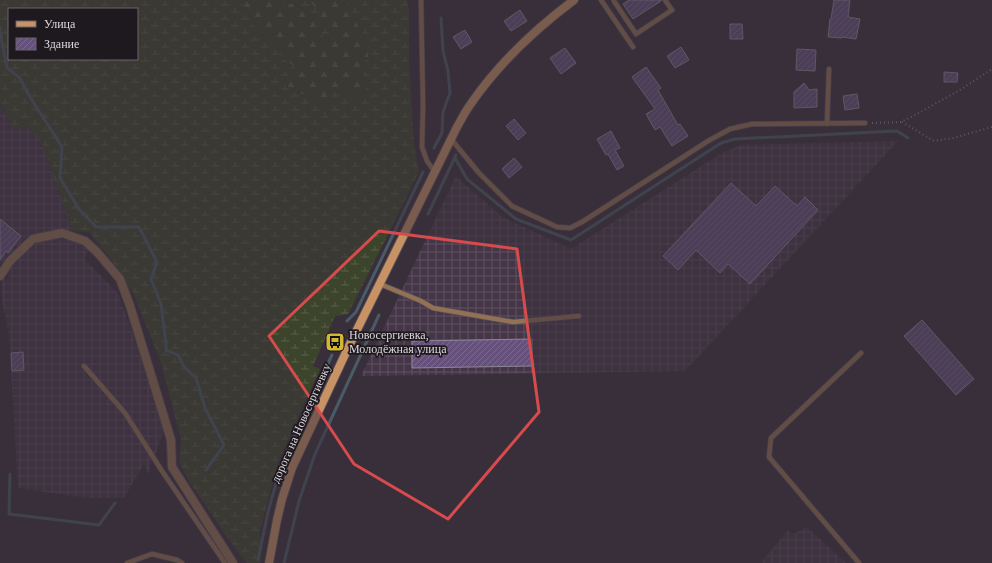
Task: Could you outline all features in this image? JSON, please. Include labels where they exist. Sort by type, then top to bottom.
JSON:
[{"type":"street","name":"дорога на Новосергиевку","points":[[269,563],[282,499],[292,468],[339,366],[451,139],[469,106],[497,69],[534,32],[574,0]]},
{"type":"street","points":[[0,276],[10,261],[33,239],[62,233],[85,241],[97,252],[120,279],[130,306],[171,440],[172,467],[233,563]]},
{"type":"lane","points":[[421,0],[422,147],[427,161],[435,172]]},
{"type":"lane","points":[[602,2],[615,1],[636,34],[672,10],[665,0]]},
{"type":"lane","points":[[602,2],[633,47]]},
{"type":"lane","points":[[826,124],[829,69]]},
{"type":"lane","points":[[451,139],[479,173],[512,206],[557,227],[570,228],[582,222],[708,141],[730,129],[752,124],[865,123]]},
{"type":"lane","points":[[380,284],[422,301],[433,308],[513,322],[579,316]]},
{"type":"lane","points":[[859,563],[769,457],[771,438],[861,354]]},
{"type":"lane","points":[[84,366],[125,413],[162,472],[225,563]]},
{"type":"lane","points":[[127,563],[152,554],[177,560],[182,563]]},
{"type":"path","points":[[865,123],[901,122],[960,90],[992,69]]},
{"type":"path","points":[[901,122],[934,141],[992,127]]},
{"type":"highlighted area","points":[[379,231],[517,249],[539,412],[448,519],[354,464],[269,336]]},
{"type":"shaded area","points":[[0,106],[14,130],[26,126],[42,142],[72,231],[65,230],[30,235],[0,266]]},
{"type":"shaded area","points":[[898,141],[685,371],[361,376],[456,176],[502,217],[571,249],[722,153],[741,145]]},
{"type":"shaded area","points":[[57,238],[77,242],[88,250],[85,260],[118,293],[165,427],[154,459],[151,459],[150,472],[147,473],[144,464],[124,498],[87,498],[18,488],[9,334],[2,301],[1,279],[9,279],[8,270],[20,255],[36,241]]},
{"type":"shaded area","points":[[807,527],[846,563],[761,563],[787,531],[793,534]]},
{"type":"green space","points":[[0,0],[241,0],[258,32],[275,43],[283,58],[295,68],[292,73],[283,79],[283,84],[294,92],[315,98],[322,112],[327,114],[333,106],[331,94],[334,90],[344,90],[351,97],[357,98],[366,91],[361,65],[368,58],[368,43],[344,0],[407,0],[409,10],[409,60],[414,144],[419,172],[348,314],[335,316],[313,366],[320,369],[278,462],[260,531],[260,563],[247,563],[239,554],[190,483],[179,462],[181,440],[161,363],[133,293],[110,258],[89,232],[72,231],[42,142],[26,126],[14,130],[0,104]]},
{"type":"green space","points":[[241,0],[276,0],[278,2],[294,4],[310,12],[324,38],[313,5],[306,0],[344,0],[368,43],[368,58],[361,65],[366,92],[357,98],[331,94],[333,106],[327,114],[322,112],[315,98],[294,92],[283,84],[283,79],[292,73],[295,68],[283,58],[275,43],[258,32]]},
{"type":"green space","points":[[276,0],[306,0],[313,5],[333,39],[328,42],[324,38],[310,12],[294,4],[278,2]]},
{"type":"building","points":[[629,0],[661,1],[633,19],[623,4]]},
{"type":"building","points":[[834,0],[850,0],[848,17],[860,19],[856,39],[828,37]]},
{"type":"building","points":[[520,10],[527,21],[511,31],[504,21]]},
{"type":"building","points":[[730,24],[742,24],[743,39],[730,39]]},
{"type":"building","points":[[465,30],[472,42],[461,49],[453,37]]},
{"type":"building","points":[[681,47],[689,60],[675,68],[667,56]]},
{"type":"building","points":[[565,48],[576,63],[561,74],[550,58]]},
{"type":"building","points":[[797,49],[816,50],[815,71],[796,70]]},
{"type":"building","points":[[646,67],[661,88],[658,90],[678,125],[680,124],[688,136],[672,146],[660,127],[655,130],[646,114],[655,109],[632,77]]},
{"type":"building","points":[[944,72],[958,73],[957,82],[944,82]]},
{"type":"building","points":[[804,83],[809,90],[817,89],[817,107],[794,108],[794,92]]},
{"type":"building","points":[[857,94],[859,108],[845,110],[843,96]]},
{"type":"building","points":[[514,119],[526,133],[518,140],[506,126]]},
{"type":"building","points":[[611,131],[620,148],[615,150],[624,166],[617,170],[597,139]]},
{"type":"building","points":[[514,158],[522,167],[509,178],[502,169]]},
{"type":"building","points":[[731,183],[756,206],[775,186],[797,206],[805,197],[818,210],[750,284],[728,264],[720,273],[696,250],[678,270],[663,256]]},
{"type":"building","points":[[0,219],[21,236],[8,253],[6,251],[0,260]]},
{"type":"building","points":[[922,320],[974,379],[956,395],[904,336]]},
{"type":"building","points":[[532,339],[532,366],[412,368],[412,341]]},
{"type":"building","points":[[23,352],[24,370],[12,371],[11,353]]},
{"type":"waterway","points":[[434,148],[442,133],[443,112],[450,93],[448,71],[443,51],[441,18]]},
{"type":"waterway","points":[[0,28],[7,68],[19,77],[62,147],[60,178],[79,209],[96,227],[139,227],[157,262],[151,279],[161,304],[166,350],[178,355],[184,367],[196,378],[205,408],[224,445],[206,470]]},
{"type":"waterway","points":[[455,158],[467,179],[516,219],[571,240],[721,143],[735,139],[897,131],[908,138]]},
{"type":"waterway","points":[[428,214],[456,155]]},
{"type":"waterway","points":[[347,321],[356,312],[423,172]]},
{"type":"waterway","points":[[284,563],[299,501],[315,454],[379,315]]},
{"type":"waterway","points":[[258,560],[268,512],[281,465],[332,355]]},
{"type":"waterway","points":[[10,474],[9,514],[99,525],[115,503]]},
{"type":"place","name":"Новосергиевка, Молодёжная улица","points":[[335,342]]}]
